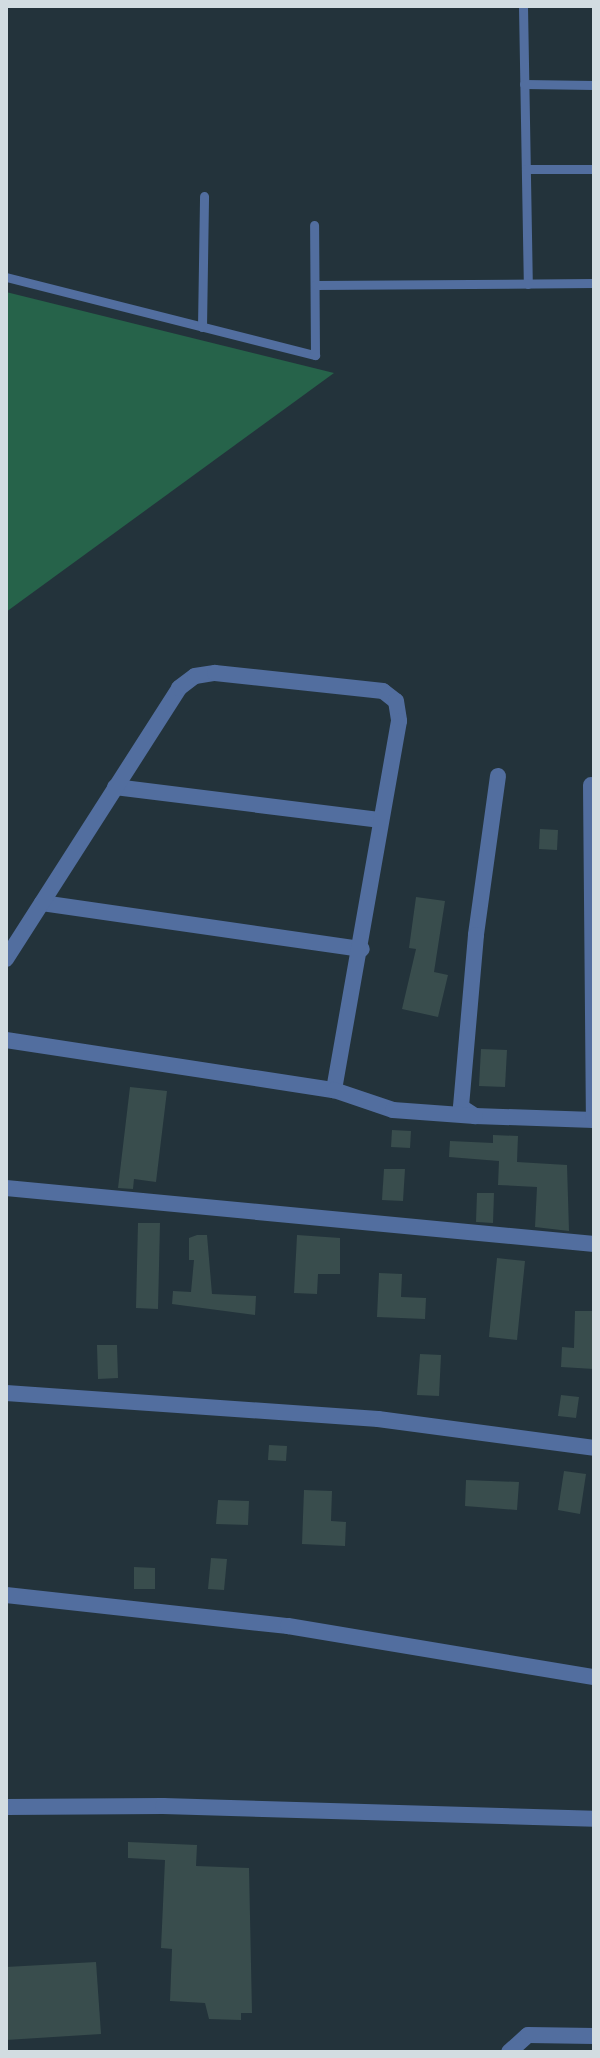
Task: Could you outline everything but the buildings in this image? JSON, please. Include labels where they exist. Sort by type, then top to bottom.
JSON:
[{"type":"street","points":[[6,959],[179,688],[195,676],[215,673],[383,691],[396,701],[399,721],[362,949],[334,1090]]},
{"type":"street","points":[[475,1116],[461,1107],[461,1091],[498,776]]},
{"type":"street","points":[[6,1040],[334,1090],[393,1110],[594,1120],[591,785]]},
{"type":"street","points":[[115,787],[381,820]]},
{"type":"street","points":[[42,903],[362,949]]},
{"type":"street","points":[[6,1188],[594,1244]]},
{"type":"street","points":[[6,1393],[378,1419],[594,1448]]},
{"type":"street","points":[[6,1595],[288,1626],[594,1677]]},
{"type":"street","points":[[6,1807],[163,1806],[594,1819]]},
{"type":"street","points":[[509,2052],[528,2035],[594,2036]]},
{"type":"lane","points":[[523,6],[528,284]]},
{"type":"lane","points":[[524,84],[594,85]]},
{"type":"lane","points":[[526,169],[594,169]]},
{"type":"lane","points":[[202,327],[204,196]]},
{"type":"lane","points":[[6,277],[315,355],[314,225]]},
{"type":"lane","points":[[315,285],[594,283]]},
{"type":"green space","points":[[6,292],[334,373],[6,612]]}]
